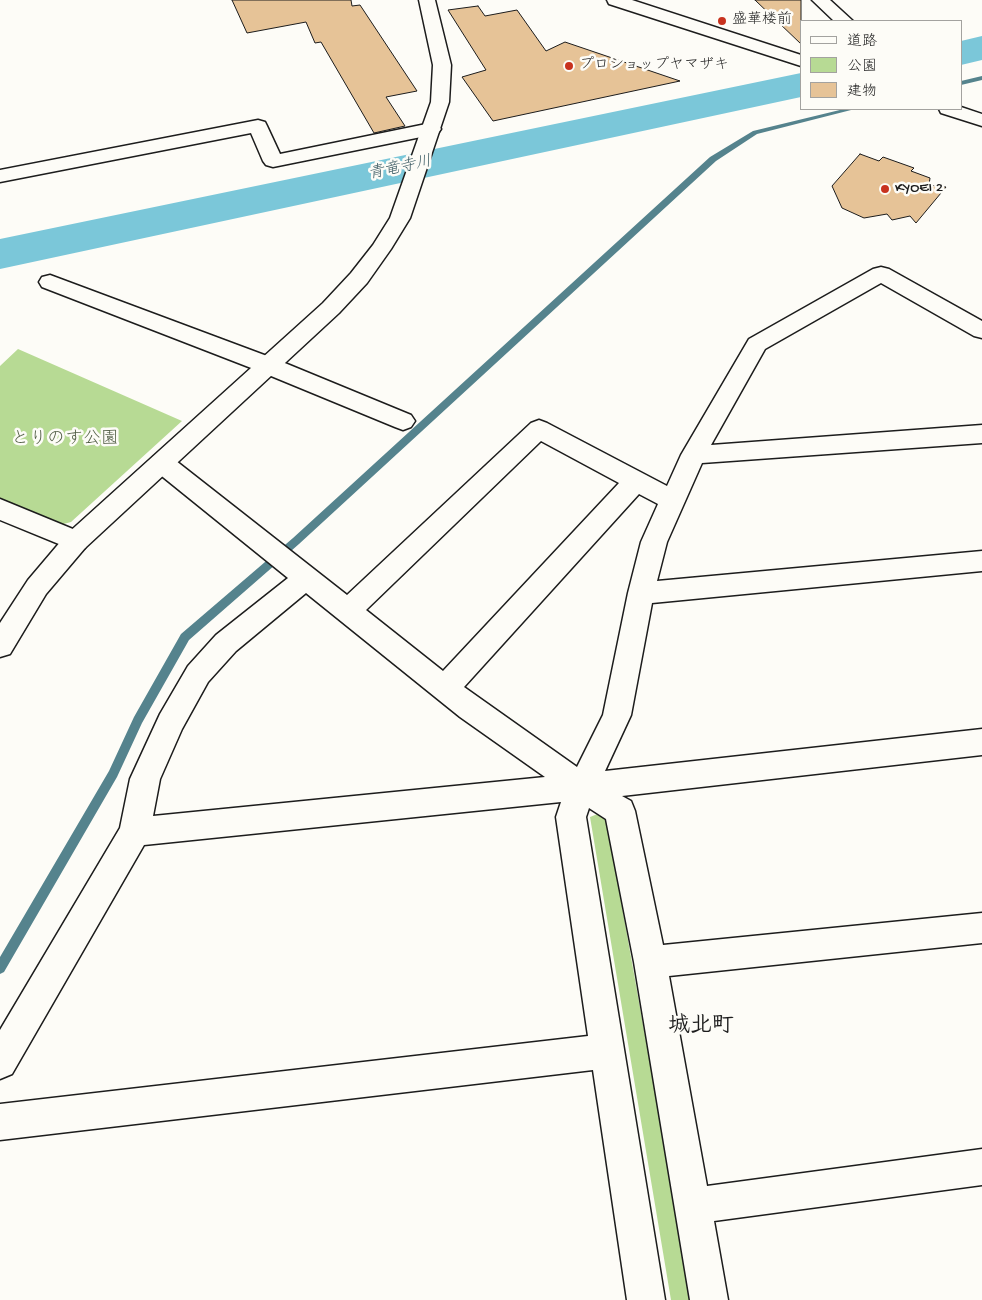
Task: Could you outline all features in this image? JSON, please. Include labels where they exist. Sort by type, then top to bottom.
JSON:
[{"type":"street","points":[[0,646],[37,587],[76,541],[267,364],[332,308],[382,249],[400,218],[440,102],[442,65],[428,0]]},
{"type":"street","points":[[615,0],[800,61]]},
{"type":"street","points":[[820,0],[843,20]]},
{"type":"street","points":[[951,110],[982,120]]},
{"type":"street","points":[[0,176],[258,126],[273,161],[427,138]]},
{"type":"street","points":[[646,1300],[571,817],[582,787],[617,715],[641,593],[654,542],[693,455],[757,344],[881,274],[930,304],[982,331]]},
{"type":"street","points":[[50,282],[267,364],[403,421]]},
{"type":"street","points":[[348,611],[539,429],[673,502]]},
{"type":"street","points":[[693,455],[982,434]]},
{"type":"street","points":[[162,463],[445,688],[582,787],[620,811],[650,962],[709,1300]]},
{"type":"street","points":[[445,688],[636,481]]},
{"type":"street","points":[[0,509],[76,541]]},
{"type":"street","points":[[641,593],[982,561]]},
{"type":"street","points":[[0,1062],[135,832],[145,779],[170,723],[198,674],[226,643],[306,578]]},
{"type":"street","points":[[135,832],[582,787],[982,742]]},
{"type":"street","points":[[650,962],[982,928]]},
{"type":"street","points":[[0,1122],[607,1051]]},
{"type":"street","points":[[692,1206],[982,1167]]},
{"type":"green space","name":"とりのす公園","points":[[18,349],[182,421],[71,522],[56,526],[0,501],[0,366]]},
{"type":"green space","points":[[600,813],[605,816],[607,822],[692,1300],[671,1300],[590,817]]},
{"type":"building","points":[[232,0],[351,0],[352,6],[360,5],[417,91],[386,97],[405,126],[374,133],[321,42],[315,43],[306,22],[247,33]]},
{"type":"building","points":[[755,0],[801,0],[800,43]]},
{"type":"building","name":"プロショップヤマザキ","points":[[478,6],[485,16],[517,10],[546,51],[565,42],[680,81],[493,121],[462,77],[486,70],[448,10]]},
{"type":"building","name":"KYOEI 2","points":[[860,154],[879,161],[883,157],[914,168],[911,171],[930,178],[929,185],[946,187],[916,223],[910,216],[892,220],[887,214],[864,218],[842,208],[832,186]]},
{"type":"waterway","name":"青竜寺川","points":[[962,53],[982,48]]},
{"type":"waterway","points":[[962,83],[982,78]]},
{"type":"waterway","name":"青竜寺川","points":[[0,254],[800,85]]},
{"type":"waterway","points":[[0,968],[113,774],[138,720],[185,637],[296,541],[713,159],[755,132],[848,110]]},
{"type":"place","name":"盛華楼前","points":[[722,21]]},
{"type":"place","name":"プロショップヤマザキ","points":[[569,66]]},
{"type":"place","name":"KYOEI 2","points":[[885,189]]},
{"type":"district","name":"城北町","points":[[701,1028]]}]
